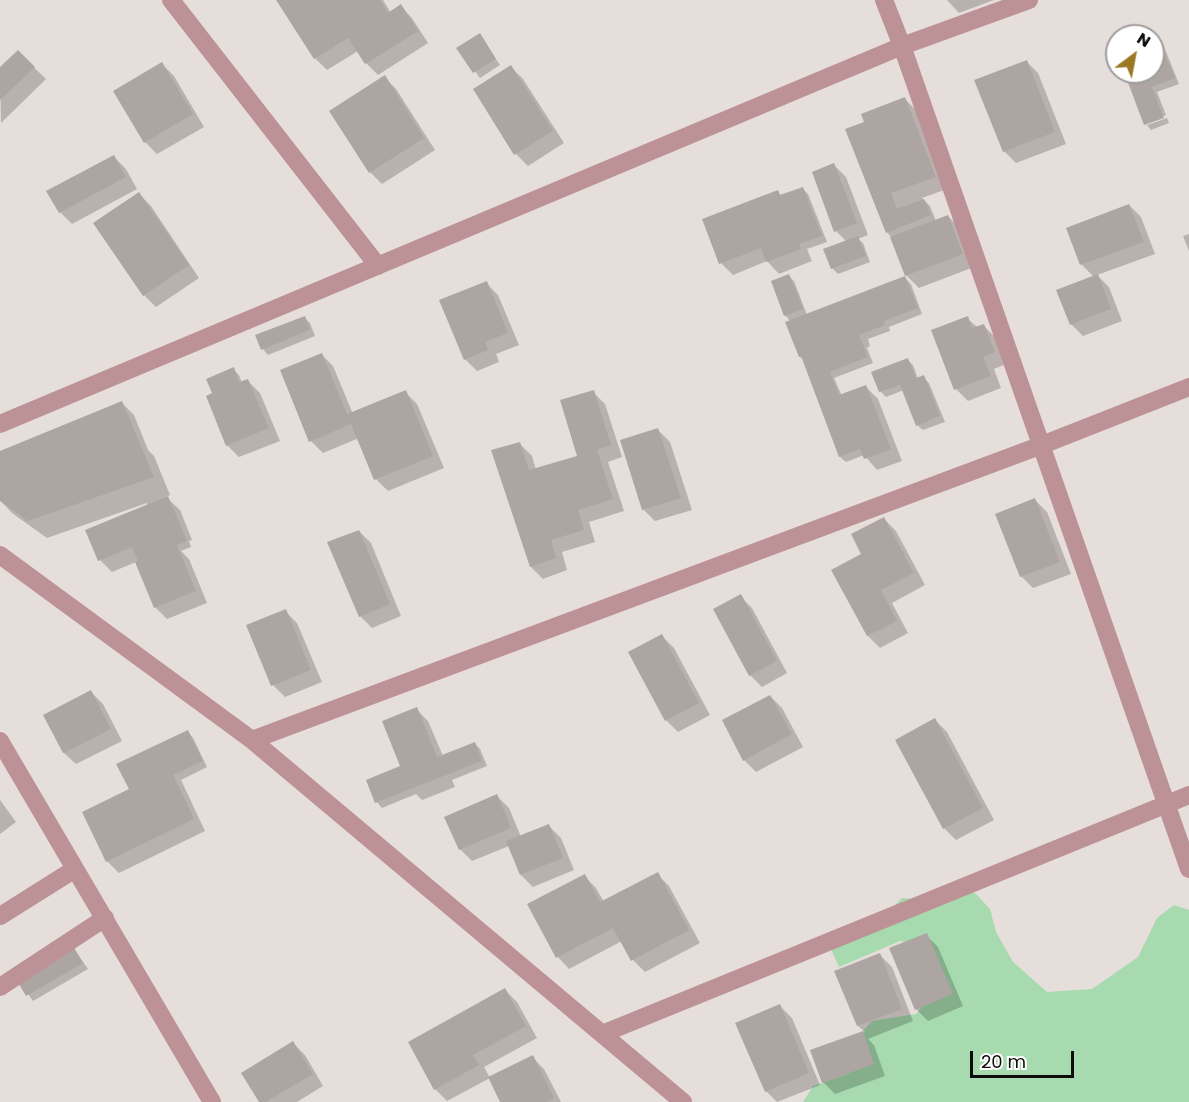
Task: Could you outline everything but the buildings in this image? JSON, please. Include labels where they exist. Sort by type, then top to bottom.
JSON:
[{"type":"street","points":[[171,0],[378,266]]},
{"type":"street","points":[[884,0],[1189,868]]},
{"type":"street","points":[[0,424],[902,46],[1029,0]]},
{"type":"street","points":[[252,740],[1042,445],[1189,387]]},
{"type":"street","points":[[0,555],[252,740],[683,1102]]},
{"type":"street","points":[[0,741],[212,1102]]},
{"type":"street","points":[[602,1034],[1189,795]]},
{"type":"street","points":[[0,916],[75,869]]},
{"type":"street","points":[[0,987],[105,918]]},
{"type":"green space","points":[[954,893],[975,893],[990,909],[996,932],[1013,962],[1047,992],[1092,989],[1138,957],[1157,918],[1174,905],[1189,910],[1189,1102],[803,1102],[813,1086],[850,1073],[863,1031],[872,1021],[916,1014],[940,985],[922,946],[900,941],[839,967],[830,947],[886,914],[902,898],[932,900]]}]
